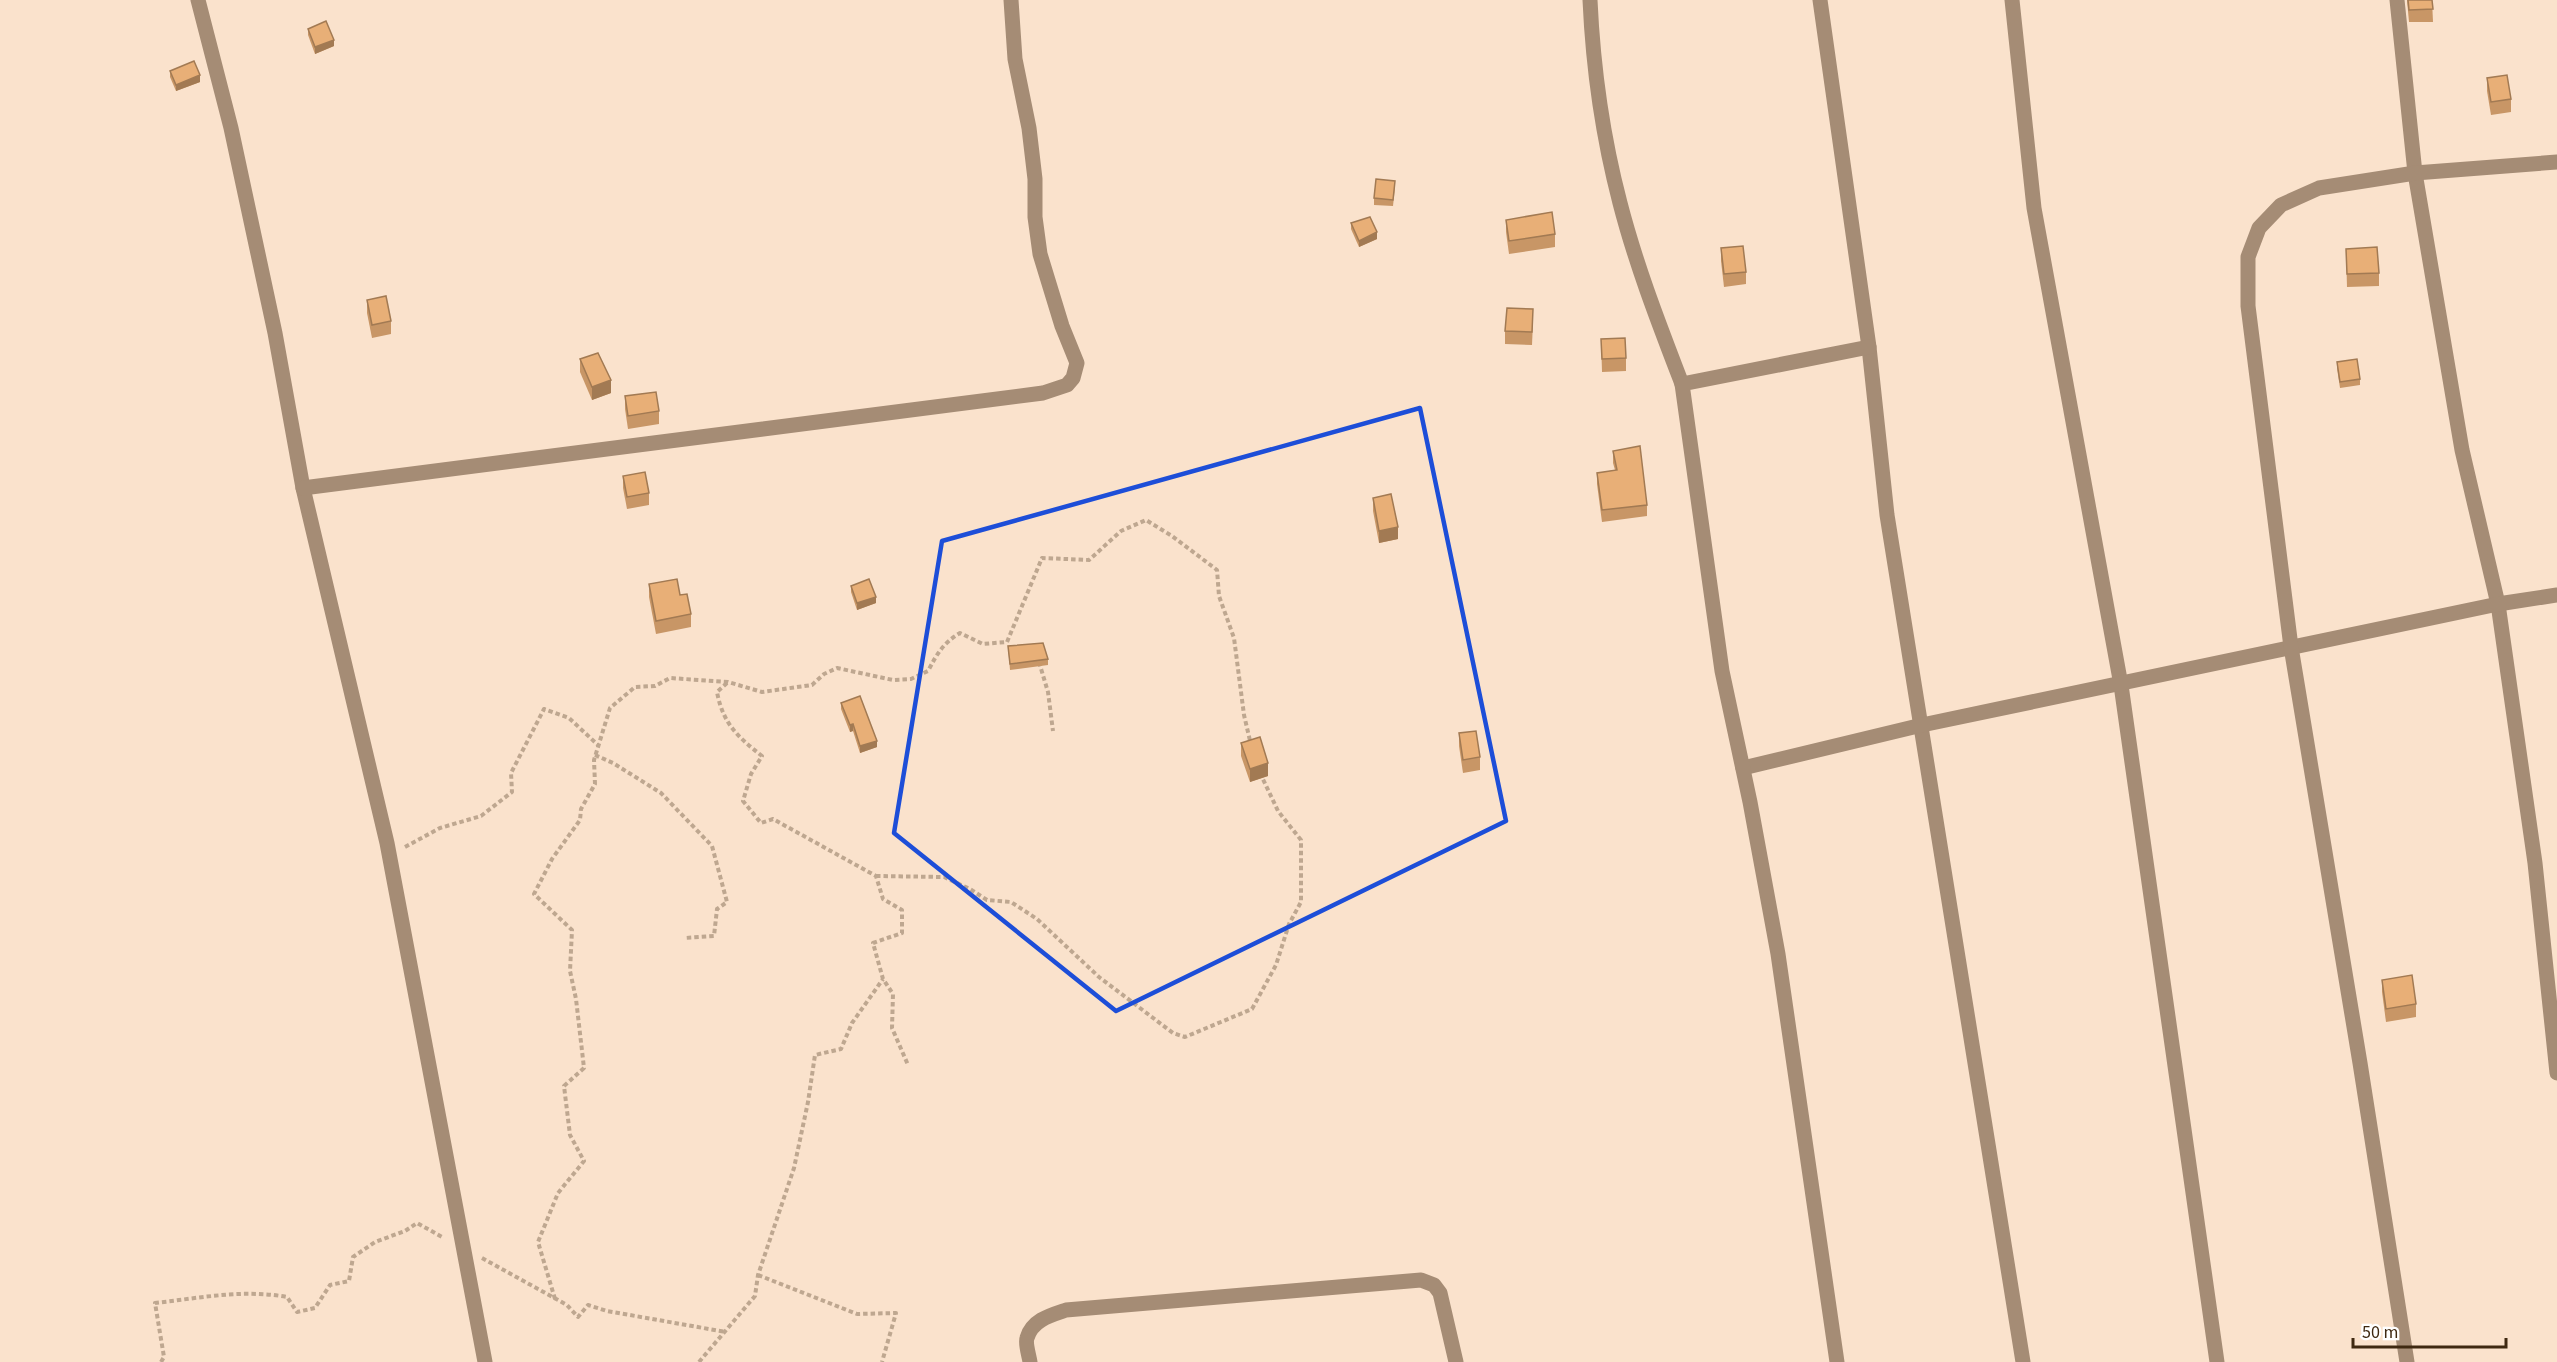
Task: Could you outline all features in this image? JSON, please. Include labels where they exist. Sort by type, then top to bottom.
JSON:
[{"type":"street","points":[[198,0],[233,139],[274,333],[303,488],[387,843],[485,1362]]},
{"type":"street","points":[[303,488],[1043,393],[1067,385],[1073,378],[1077,363],[1062,326],[1040,254],[1035,217],[1035,179],[1029,128],[1015,59],[1011,0]]},
{"type":"street","points":[[1590,0],[1602,115],[1619,201],[1651,304],[1682,384],[1722,671],[1778,954],[1837,1362]]},
{"type":"street","points":[[1820,0],[1869,347],[1887,515],[2023,1362]]},
{"type":"street","points":[[2012,0],[2034,208],[2121,686],[2217,1362]]},
{"type":"street","points":[[2397,0],[2415,173],[2462,450],[2498,604],[2535,863],[2557,1073]]},
{"type":"street","points":[[2407,1362],[2291,647],[2247,306],[2248,257],[2259,228],[2281,205],[2319,188],[2415,173],[2557,162]]},
{"type":"street","points":[[1682,384],[1869,347]]},
{"type":"street","points":[[1743,768],[1922,725],[2121,686],[2291,647],[2385,630],[2498,604],[2557,595]]},
{"type":"street","points":[[1030,1362],[1027,1338],[1035,1325],[1048,1316],[1066,1310],[1421,1280],[1434,1285],[1440,1293],[1456,1362]]},
{"type":"path","points":[[555,1299],[538,1242],[558,1193],[584,1161],[570,1135],[564,1086],[584,1068],[576,999],[570,970],[572,930],[534,894],[552,859],[580,820],[581,809],[595,784],[595,755],[610,708],[635,687],[655,686],[670,678],[728,682],[762,692],[812,685],[824,674],[837,668],[893,680],[911,679],[928,671],[939,650],[949,639],[960,633],[983,644],[1007,642],[1042,558],[1089,560],[1121,531],[1146,520],[1172,536],[1216,570],[1219,596],[1234,638],[1244,714],[1252,749]]},
{"type":"path","points":[[1009,637],[1011,644]]},
{"type":"path","points":[[1036,655],[1048,692],[1053,731]]},
{"type":"path","points":[[728,682],[717,692],[720,707],[735,734],[762,756],[751,774],[743,801],[761,823],[773,819],[876,876],[944,877],[987,900],[1011,902],[1037,919],[1099,977],[1173,1033],[1185,1037],[1252,1009],[1276,965],[1289,924],[1301,902],[1301,840],[1278,811],[1259,771]]},
{"type":"path","points":[[387,843],[407,848],[440,828],[481,816],[512,792],[511,773],[544,709],[569,718],[598,745]]},
{"type":"path","points":[[595,755],[613,763],[661,793],[712,846],[727,902],[717,909],[714,936],[685,938]]},
{"type":"path","points":[[876,876],[883,899],[902,909],[902,933],[873,943],[883,979],[893,994],[892,1028],[908,1065]]},
{"type":"path","points":[[699,1362],[755,1296],[758,1275],[795,1168],[815,1055],[841,1049],[852,1023],[883,979]]},
{"type":"path","points":[[161,1362],[164,1358],[155,1303],[239,1292],[267,1293],[287,1297],[297,1312],[315,1308],[330,1285],[349,1281],[353,1257],[375,1242],[405,1231],[417,1223],[567,1305],[578,1317],[588,1305],[607,1311],[726,1332]]},
{"type":"path","points":[[758,1275],[857,1314],[896,1313],[882,1362]]},
{"type":"highlighted area","points":[[1420,408],[1506,821],[1116,1011],[894,833],[942,541]]},
{"type":"building","points":[[2408,0],[2432,0],[2433,9],[2409,10]]},
{"type":"building","points":[[326,21],[334,40],[315,47],[308,29]]},
{"type":"building","points":[[194,61],[200,75],[176,85],[170,71]]},
{"type":"building","points":[[2507,75],[2511,99],[2491,102],[2487,78]]},
{"type":"building","points":[[1376,179],[1395,181],[1393,200],[1374,198]]},
{"type":"building","points":[[1552,212],[1555,234],[1509,241],[1506,220]]},
{"type":"building","points":[[1370,217],[1377,232],[1359,241],[1351,223]]},
{"type":"building","points":[[1743,246],[1746,272],[1724,274],[1721,248]]},
{"type":"building","points":[[2377,247],[2379,273],[2347,274],[2346,249]]},
{"type":"building","points":[[386,296],[391,321],[372,325],[367,300]]},
{"type":"building","points":[[1507,308],[1533,309],[1532,332],[1505,331]]},
{"type":"building","points":[[1625,338],[1626,358],[1602,359],[1601,339]]},
{"type":"building","points":[[598,353],[611,380],[592,387],[580,359]]},
{"type":"building","points":[[2357,359],[2360,379],[2340,382],[2337,362]]},
{"type":"building","points":[[656,392],[659,411],[628,416],[625,396]]},
{"type":"building","points":[[1640,446],[1647,505],[1602,510],[1597,473],[1617,470],[1613,451]]},
{"type":"building","points":[[645,472],[649,493],[627,497],[623,476]]},
{"type":"building","points":[[1391,494],[1398,527],[1379,531],[1373,498]]},
{"type":"building","points":[[677,579],[680,595],[687,594],[691,614],[656,621],[649,584]]},
{"type":"building","points":[[869,579],[876,597],[857,603],[851,586]]},
{"type":"building","points":[[1043,643],[1048,659],[1010,664],[1008,646]]},
{"type":"building","points":[[860,696],[877,741],[860,746],[853,724],[850,725],[841,703]]},
{"type":"building","points":[[1476,731],[1480,757],[1463,760],[1459,733]]},
{"type":"building","points":[[1260,737],[1268,763],[1250,769],[1241,743]]},
{"type":"building","points":[[2412,975],[2416,1004],[2386,1009],[2382,980]]}]
